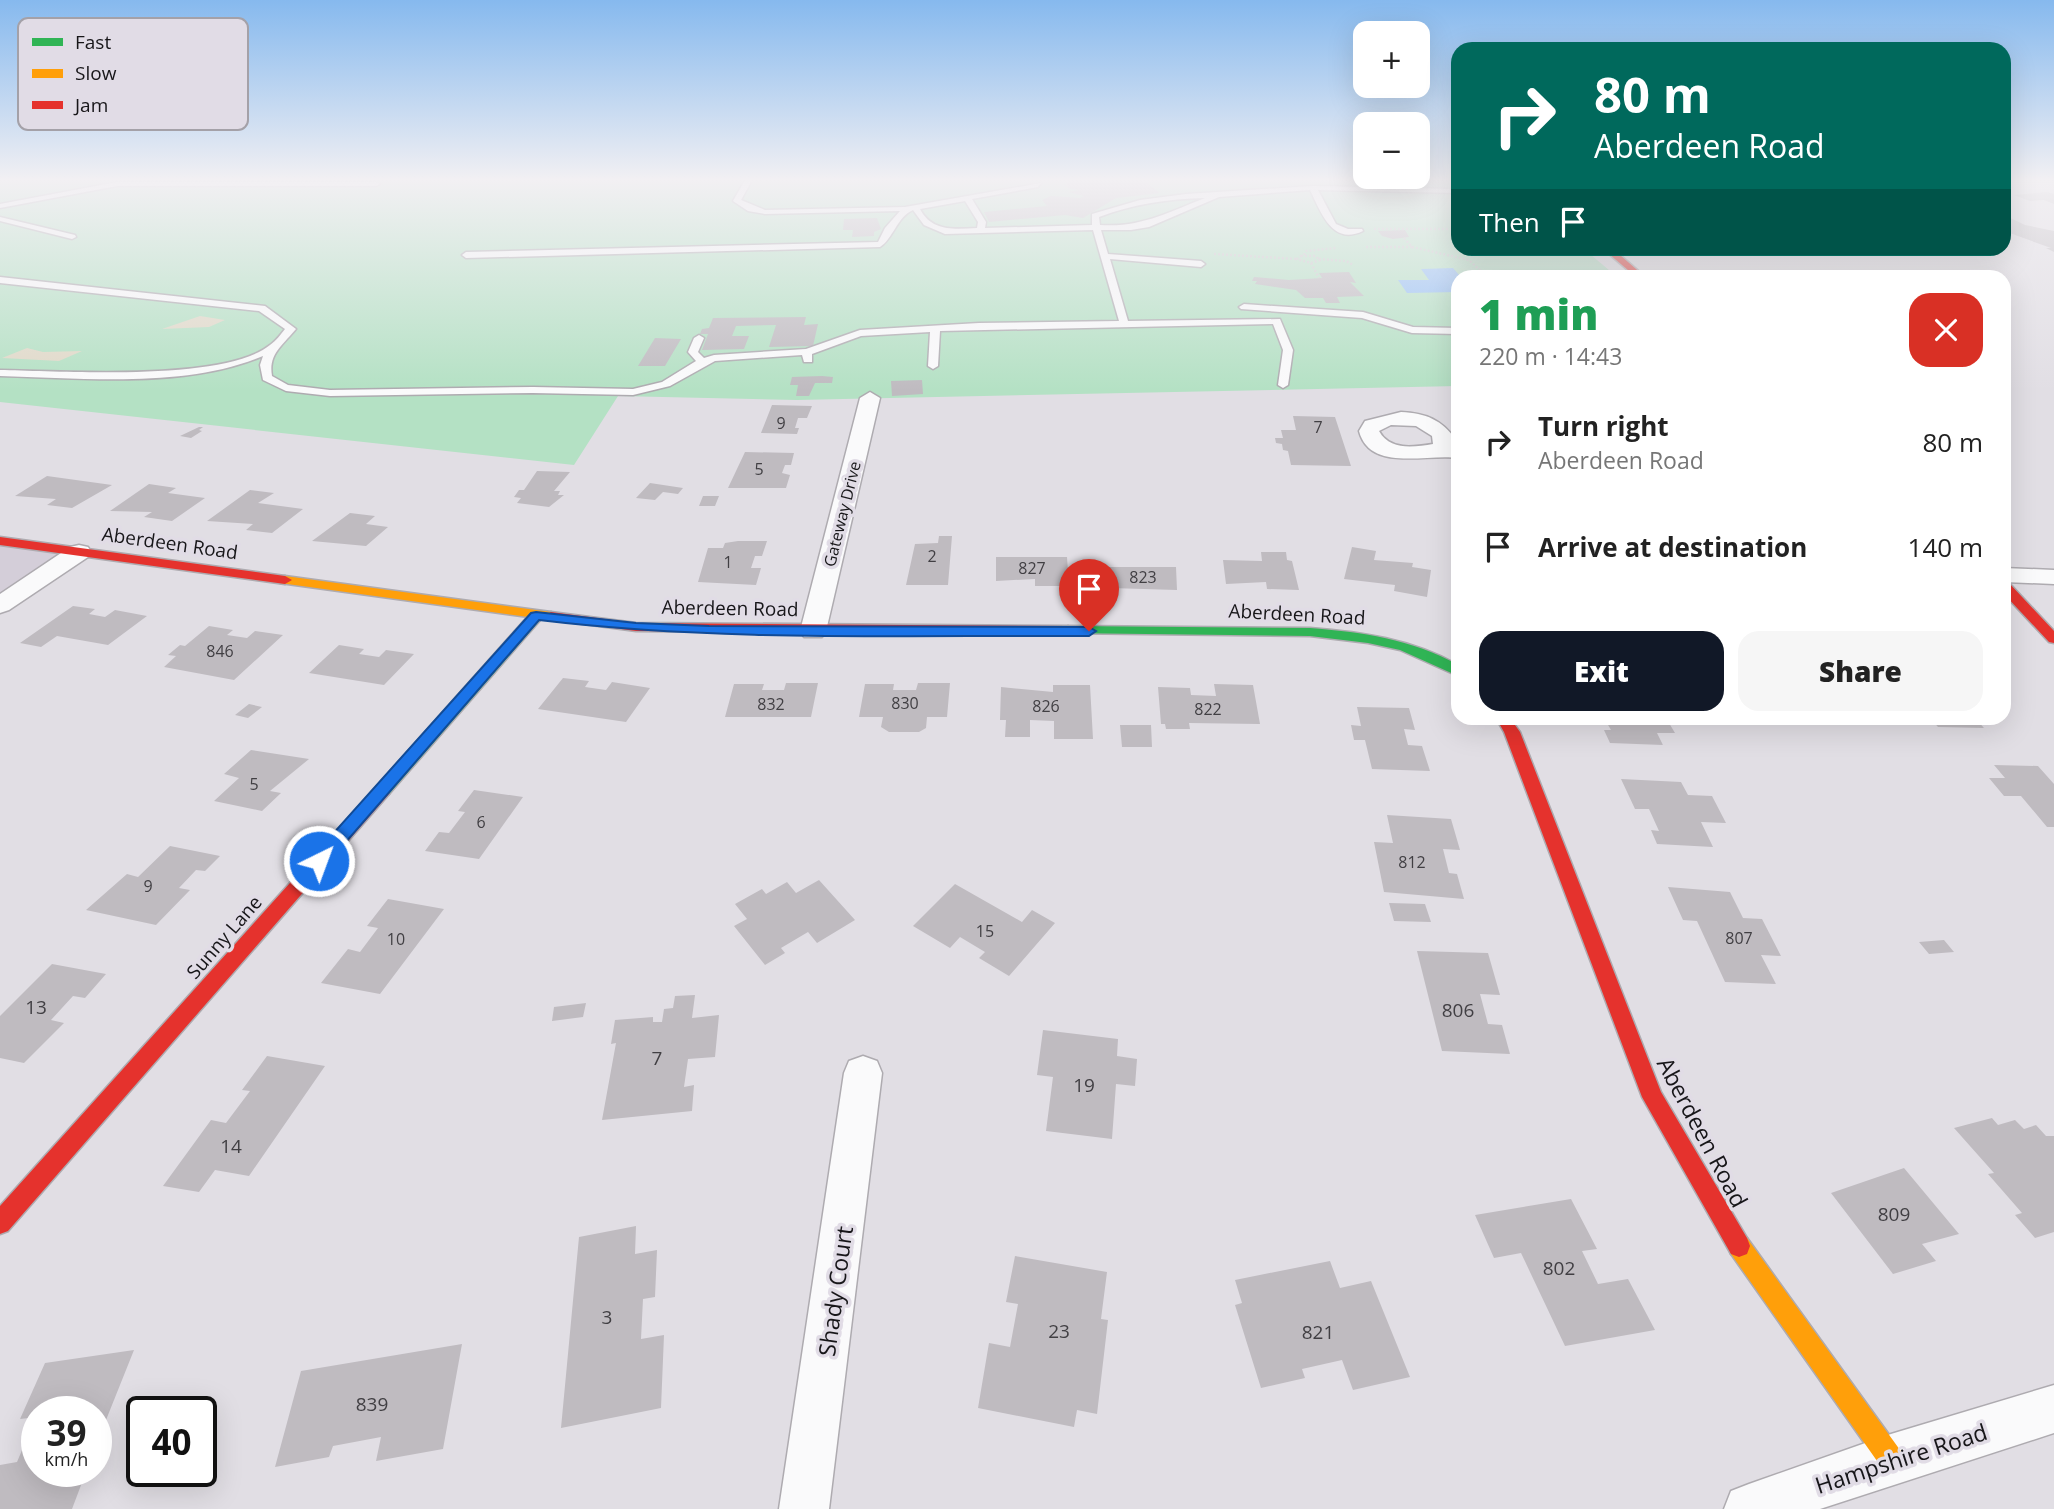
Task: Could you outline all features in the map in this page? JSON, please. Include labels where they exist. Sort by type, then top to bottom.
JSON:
[{"type":"street","points":[[1616,256],[1633,270]]},
{"type":"street","name":"Gateway Drive","points":[[813,631],[870,398]]},
{"type":"street","name":"Aberdeen Road","points":[[0,541],[536,616],[636,627],[813,631],[1310,632],[1360,636],[1405,645],[1451,668]]},
{"type":"street","points":[[0,605],[79,552]]},
{"type":"street","points":[[2011,575],[2054,576]]},
{"type":"street","points":[[2011,593],[2054,639]]},
{"type":"street","name":"Sunny Lane","points":[[0,1223],[536,616]]},
{"type":"street","name":"Aberdeen Road","points":[[1508,725],[1652,1097],[1751,1267],[1891,1459]]},
{"type":"street","name":"Shady Court","points":[[804,1509],[843,1237],[863,1073]]},
{"type":"street","name":"Hampshire Road","points":[[1749,1509],[1891,1459],[2054,1409]]},
{"type":"lane","points":[[466,255],[638,250]]},
{"type":"lane","points":[[1105,250],[1124,322]]},
{"type":"lane","points":[[1107,256],[1200,264]]},
{"type":"lane","points":[[0,280],[262,308],[291,328],[287,337],[271,349],[226,366],[193,372],[0,373]]},
{"type":"lane","points":[[1244,307],[1363,315],[1412,330],[1451,331]]},
{"type":"lane","points":[[271,349],[265,365],[267,377],[286,388],[330,393],[533,390],[633,392],[666,384],[702,362],[714,358],[807,357],[860,333],[935,331],[979,326],[1277,321],[1288,350],[1283,385]]},
{"type":"lane","points":[[933,366],[935,331]]},
{"type":"lane","points":[[699,338],[693,352],[702,362]]},
{"type":"path","points":[[1427,250],[1451,256]]},
{"type":"path","points":[[1319,259],[1311,263],[1297,259],[1308,255],[1319,259],[1346,261],[1353,265]]},
{"type":"path","points":[[1451,256],[1469,260],[1480,270]]},
{"type":"path","points":[[1311,263],[1319,278]]},
{"type":"shaded area","points":[[0,541],[79,552],[0,605]]},
{"type":"green space","points":[[0,250],[1451,250],[1451,256],[1592,256],[1609,270],[1451,270],[1451,386],[797,400],[618,396],[574,465],[0,402]]},
{"type":"sand","points":[[200,316],[225,320],[209,327],[162,329]]},
{"type":"sand","points":[[27,348],[43,352],[82,351],[59,361],[2,358]]},
{"type":"water","points":[[1453,268],[1451,292],[1407,293],[1398,280],[1429,280],[1421,269]]},
{"type":"building","points":[[1349,272],[1356,283],[1350,282],[1364,296],[1337,297],[1340,303],[1326,303],[1323,298],[1305,298],[1296,290],[1255,284],[1257,281],[1252,281],[1254,277],[1289,280],[1322,278],[1319,273]]},
{"type":"building","points":[[806,317],[804,325],[818,324],[813,346],[769,347],[776,325],[736,326],[732,336],[749,336],[744,349],[702,350],[708,334],[700,334],[702,329],[709,328],[713,318]]},
{"type":"building","points":[[655,338],[681,339],[665,366],[638,366]]},
{"type":"building","points":[[792,377],[833,377],[832,383],[815,383],[809,396],[796,396],[798,385],[790,385]]},
{"type":"building","points":[[922,380],[923,394],[892,396],[891,381]]},
{"type":"building","points":[[772,405],[812,406],[807,418],[798,418],[795,428],[799,428],[797,434],[761,433]]},
{"type":"building","points":[[1293,416],[1335,417],[1351,466],[1291,465],[1288,451],[1283,450],[1282,444],[1276,443],[1275,438],[1283,438],[1281,430],[1296,430]]},
{"type":"building","points":[[203,427],[199,430],[202,431],[191,438],[180,436]]},
{"type":"building","points":[[745,452],[794,453],[791,465],[785,465],[782,473],[790,475],[786,488],[728,488]]},
{"type":"building","points":[[537,471],[570,472],[554,491],[560,491],[558,495],[564,495],[549,507],[517,503],[521,498],[514,497],[519,490],[524,490]]},
{"type":"building","points":[[47,476],[112,485],[72,508],[47,505],[56,499],[15,496]]},
{"type":"building","points":[[650,483],[683,488],[678,494],[663,492],[655,500],[636,498]]},
{"type":"building","points":[[149,484],[176,488],[168,493],[205,498],[172,521],[144,517],[152,512],[110,511]]},
{"type":"building","points":[[250,490],[274,493],[258,503],[303,509],[272,533],[246,530],[253,524],[207,521]]},
{"type":"building","points":[[703,496],[719,496],[715,506],[699,506]]},
{"type":"building","points":[[350,513],[375,516],[366,524],[388,527],[366,546],[312,541]]},
{"type":"building","points":[[939,536],[952,536],[948,585],[906,585],[915,544],[938,543]]},
{"type":"building","points":[[767,541],[762,556],[755,556],[751,568],[761,568],[756,585],[698,582],[708,548],[723,548],[725,543]]},
{"type":"building","points":[[1352,547],[1376,551],[1374,560],[1413,563],[1412,567],[1431,570],[1427,597],[1394,591],[1395,585],[1344,579]]},
{"type":"building","points":[[1261,552],[1286,552],[1287,560],[1292,561],[1299,590],[1267,589],[1266,582],[1226,584],[1223,560],[1262,561]]},
{"type":"building","points":[[996,557],[1067,557],[1069,586],[1035,586],[1035,579],[996,581]]},
{"type":"building","points":[[1108,567],[1176,567],[1177,590],[1110,588]]},
{"type":"building","points":[[73,606],[95,609],[89,614],[105,617],[115,610],[147,616],[108,645],[57,636],[41,647],[20,643]]},
{"type":"building","points":[[209,626],[233,630],[227,635],[247,638],[255,631],[283,635],[234,680],[164,667],[176,656],[168,655],[180,645],[185,646]]},
{"type":"building","points":[[339,645],[364,649],[359,654],[379,657],[386,650],[414,654],[384,685],[309,673]]},
{"type":"building","points":[[563,678],[589,681],[585,687],[606,690],[612,682],[650,688],[626,722],[538,709]]},
{"type":"building","points":[[786,683],[818,683],[811,717],[725,717],[734,684],[764,684],[762,690],[784,690]]},
{"type":"building","points":[[918,683],[950,683],[947,717],[927,717],[926,728],[919,732],[889,732],[881,727],[883,717],[859,717],[865,684],[894,684],[893,690],[916,690]]},
{"type":"building","points":[[1214,684],[1253,685],[1260,724],[1189,723],[1190,729],[1166,729],[1165,724],[1161,724],[1158,687],[1190,688],[1191,695],[1216,696]]},
{"type":"building","points":[[1053,685],[1090,685],[1093,739],[1054,739],[1054,721],[1030,720],[1030,737],[1005,737],[1006,720],[1000,720],[1001,687],[1053,692]]},
{"type":"building","points":[[249,704],[262,707],[248,718],[235,715]]},
{"type":"building","points":[[1357,707],[1409,708],[1415,730],[1404,729],[1408,745],[1422,746],[1430,771],[1372,769],[1365,740],[1354,740],[1351,725],[1361,726]]},
{"type":"building","points":[[1120,725],[1151,725],[1152,747],[1122,747]]},
{"type":"building","points":[[1608,725],[1670,725],[1675,733],[1657,733],[1663,745],[1610,743],[1604,730],[1611,730]]},
{"type":"building","points":[[1936,725],[1981,725],[1984,728]]},
{"type":"building","points":[[251,750],[309,759],[270,791],[281,793],[262,811],[214,801],[239,778],[224,774]]},
{"type":"building","points":[[1994,765],[2038,766],[2054,784],[2054,827],[2047,827],[2021,796],[2004,796],[1989,778],[2005,778]]},
{"type":"building","points":[[1621,779],[1681,782],[1688,795],[1712,796],[1726,823],[1701,822],[1713,847],[1657,844],[1651,830],[1659,831],[1649,809],[1635,809]]},
{"type":"building","points":[[474,790],[523,797],[479,859],[425,851],[439,832],[449,833],[465,812],[458,811]]},
{"type":"building","points":[[1387,815],[1451,819],[1460,850],[1443,849],[1449,873],[1457,874],[1464,899],[1384,892],[1374,842],[1393,843]]},
{"type":"building","points":[[170,846],[220,856],[205,871],[196,870],[179,888],[190,890],[156,925],[86,910],[127,874],[138,877]]},
{"type":"building","points":[[819,880],[855,920],[817,943],[808,932],[781,948],[785,953],[765,965],[734,926],[747,919],[735,904],[762,889],[766,894],[787,882],[796,893]]},
{"type":"building","points":[[955,884],[1022,922],[1032,910],[1055,923],[1009,976],[979,958],[985,952],[960,937],[950,948],[913,926]]},
{"type":"building","points":[[1668,887],[1730,892],[1743,918],[1762,919],[1781,956],[1761,955],[1776,984],[1725,982],[1697,921],[1683,920]]},
{"type":"building","points":[[388,899],[444,909],[380,994],[321,983],[348,949],[360,952],[378,928],[367,926]]},
{"type":"building","points":[[1389,903],[1425,904],[1431,922],[1394,921]]},
{"type":"building","points":[[1944,940],[1954,952],[1929,954],[1919,942]]},
{"type":"building","points":[[1417,951],[1488,953],[1500,995],[1480,994],[1488,1024],[1502,1025],[1510,1054],[1442,1051]]},
{"type":"building","points":[[52,964],[106,974],[85,998],[73,996],[51,1020],[64,1023],[24,1063],[0,1058],[0,1016]]},
{"type":"building","points":[[695,995],[692,1018],[719,1015],[715,1057],[688,1059],[684,1087],[694,1085],[692,1111],[602,1120],[616,1043],[611,1044],[615,1020],[653,1017],[653,1022],[662,1022],[664,1009],[673,1008],[675,996]]},
{"type":"building","points":[[586,1003],[583,1017],[552,1021],[554,1007]]},
{"type":"building","points":[[1043,1030],[1118,1039],[1117,1056],[1137,1059],[1135,1086],[1116,1084],[1112,1139],[1046,1131],[1053,1077],[1037,1075]]},
{"type":"building","points":[[267,1056],[325,1066],[249,1176],[215,1170],[199,1192],[163,1186],[211,1120],[226,1123],[250,1091],[242,1090]]},
{"type":"building","points":[[1992,1118],[1998,1125],[2015,1120],[2024,1129],[2036,1125],[2046,1136],[2054,1136],[2054,1232],[2035,1238],[2015,1215],[2022,1213],[1988,1174],[1994,1173],[1954,1128]]},
{"type":"building","points":[[1904,1168],[1959,1234],[1922,1244],[1936,1261],[1893,1274],[1831,1193]]},
{"type":"building","points":[[1571,1199],[1597,1249],[1582,1251],[1598,1284],[1628,1279],[1655,1330],[1565,1346],[1521,1253],[1494,1258],[1475,1215]]},
{"type":"building","points":[[636,1226],[635,1254],[657,1250],[655,1297],[643,1299],[641,1339],[664,1335],[661,1408],[561,1428],[579,1237]]},
{"type":"building","points":[[1015,1256],[1107,1272],[1101,1319],[1108,1320],[1097,1414],[1077,1410],[1074,1427],[978,1408],[989,1343],[1010,1347],[1018,1304],[1006,1302]]},
{"type":"building","points":[[1330,1261],[1340,1288],[1371,1281],[1410,1377],[1353,1390],[1342,1360],[1302,1369],[1305,1378],[1261,1388],[1235,1305],[1242,1303],[1235,1280]]},
{"type":"building","points":[[462,1344],[443,1449],[376,1461],[381,1437],[333,1446],[329,1457],[275,1467],[301,1371]]},
{"type":"building","points":[[134,1350],[112,1405],[112,1396],[30,1396],[45,1363]]},
{"type":"building","points":[[21,1453],[21,1487],[80,1487],[72,1509],[0,1509],[0,1465],[17,1462]]},
{"type":"traffic: fast","points":[[383,790],[536,616]]},
{"type":"traffic: fast","points":[[1068,630],[1310,632],[1387,642],[1423,653],[1451,667]]},
{"type":"traffic: slow","points":[[285,580],[551,616]]},
{"type":"traffic: slow","points":[[1739,1246],[1891,1459]]},
{"type":"traffic: jam","points":[[1616,256],[1633,270]]},
{"type":"traffic: jam","points":[[0,541],[285,580]]},
{"type":"traffic: jam","points":[[2011,593],[2054,639]]},
{"type":"traffic: jam","points":[[551,616],[636,627],[1068,630]]},
{"type":"traffic: jam","points":[[1508,725],[1652,1097],[1739,1246]]},
{"type":"traffic: jam","points":[[0,1223],[383,790]]},
{"type":"route","points":[[319,861],[536,616],[636,627],[709,630],[1089,631]]}]
